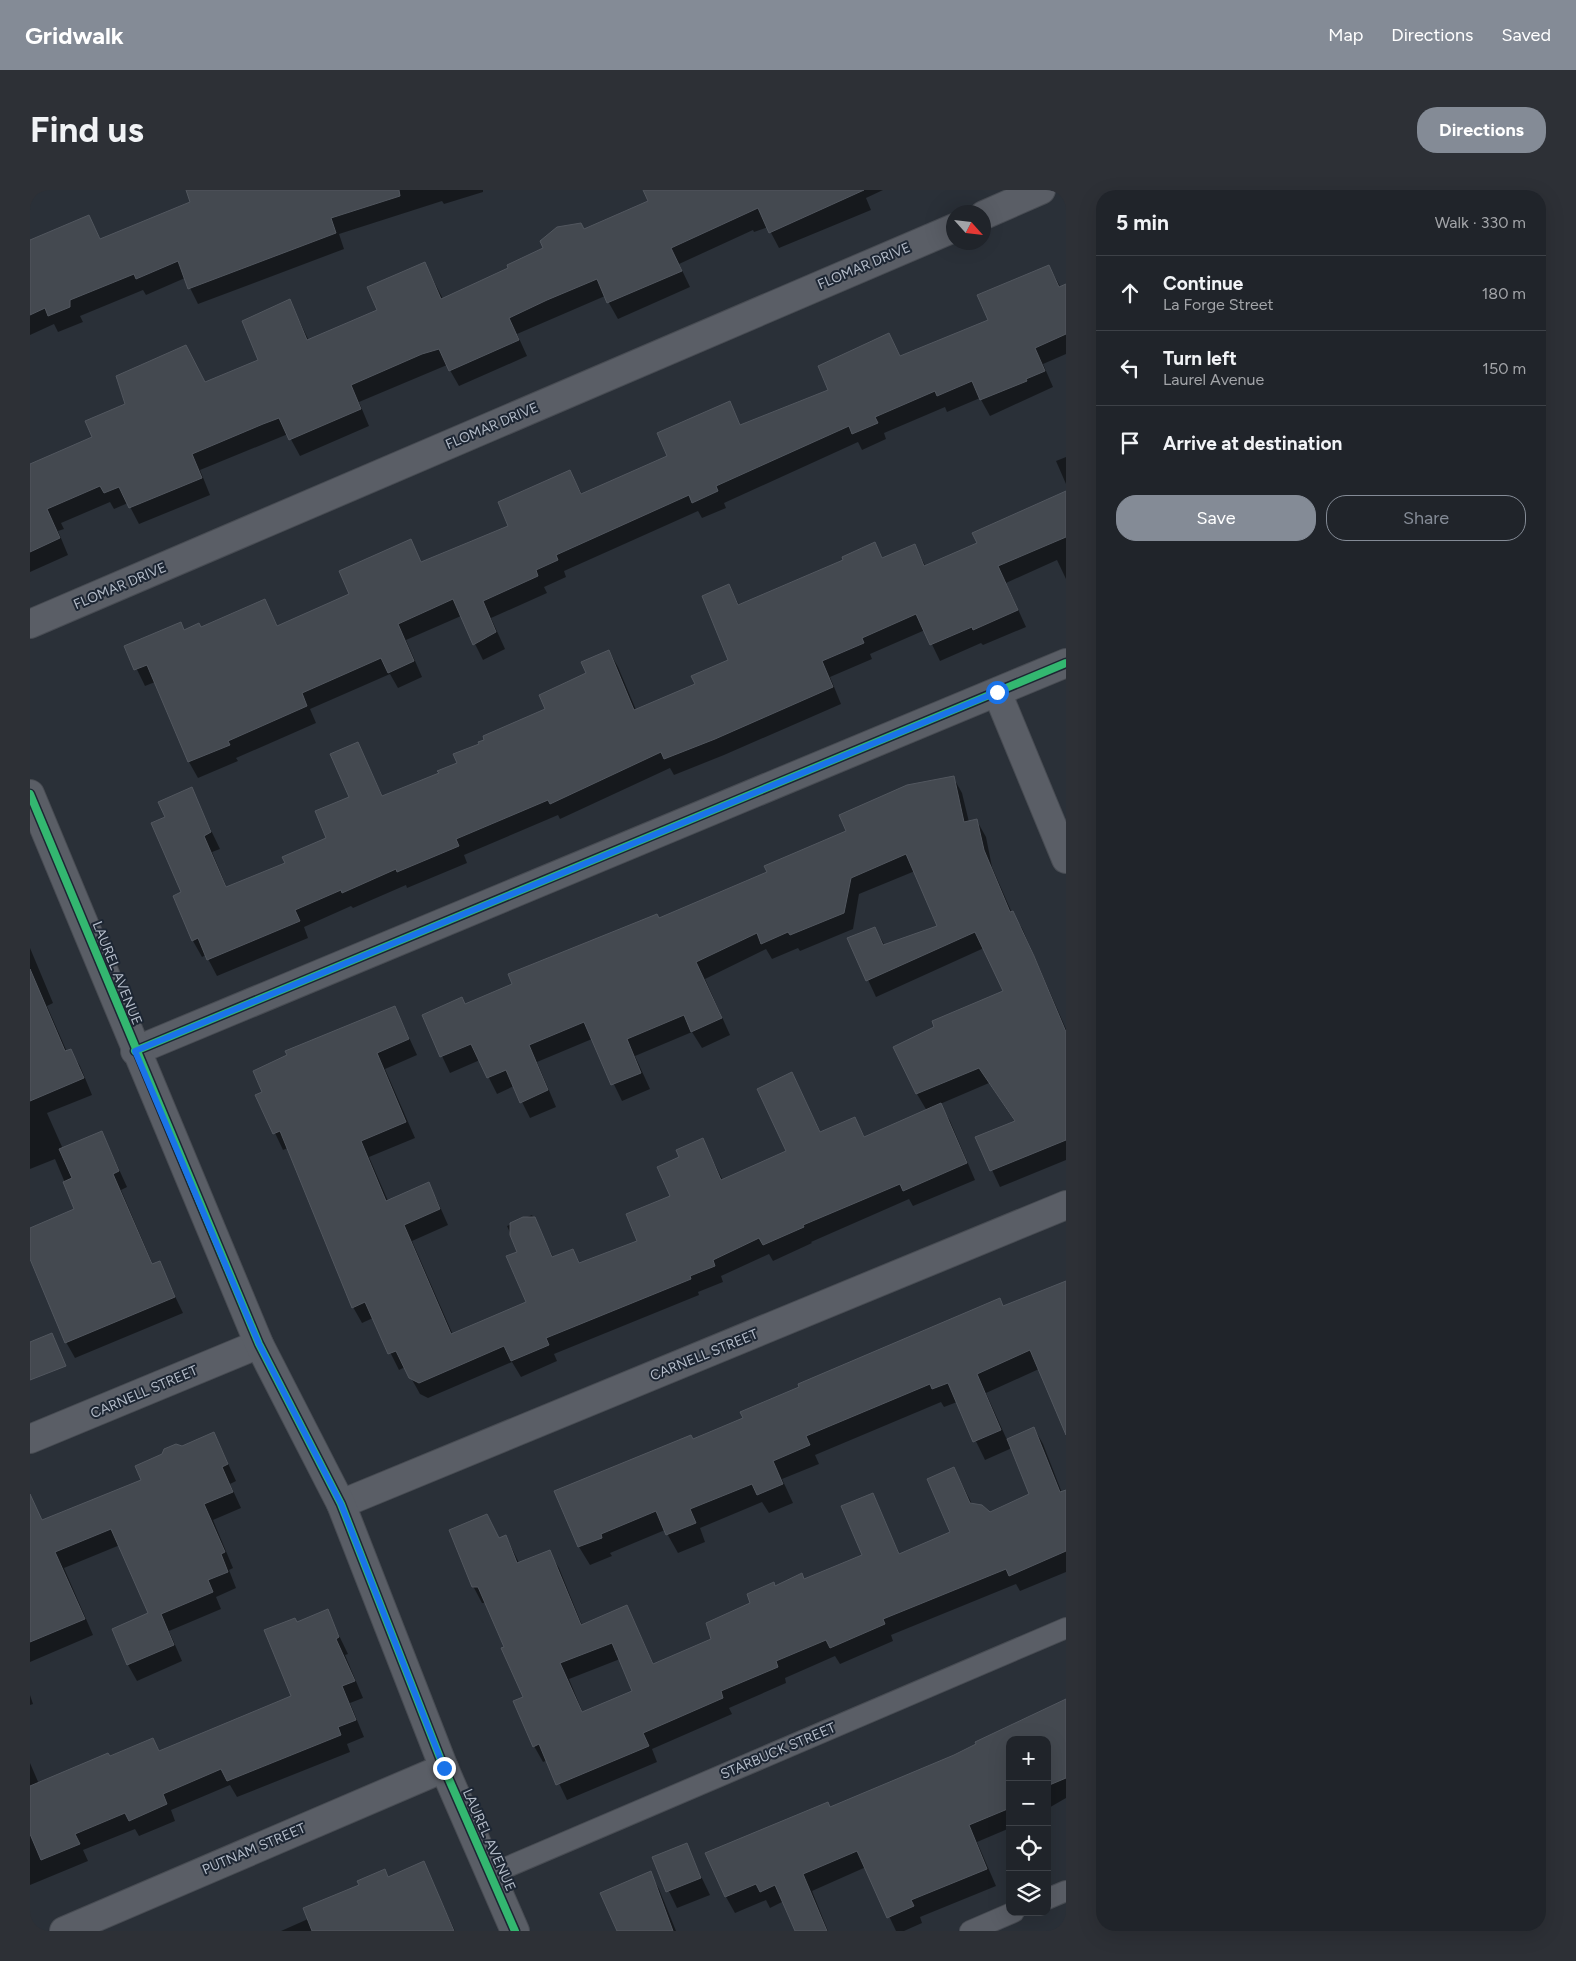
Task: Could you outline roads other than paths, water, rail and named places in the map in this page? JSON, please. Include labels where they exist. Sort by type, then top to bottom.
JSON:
[{"type":"street","points":[[991,212],[1041,190]]},
{"type":"street","name":"FLOMAR DRIVE","points":[[30,624],[946,231]]},
{"type":"street","points":[[135,1051],[1066,663]]},
{"type":"street","points":[[997,692],[1066,859]]},
{"type":"street","name":"LAUREL AVENUE","points":[[30,794],[135,1051],[259,1344],[341,1504],[444,1768],[515,1931]]},
{"type":"street","name":"CARNELL STREET","points":[[341,1504],[1066,1205]]},
{"type":"street","name":"CARNELL STREET","points":[[30,1439],[259,1344]]},
{"type":"street","name":"PUTNAM STREET","points":[[64,1931],[444,1768]]},
{"type":"lane","name":"STARBUCK STREET","points":[[491,1874],[1066,1628]]},
{"type":"lane","points":[[1051,1897],[1066,1891]]},
{"type":"lane","points":[[970,1931],[1006,1915]]}]
